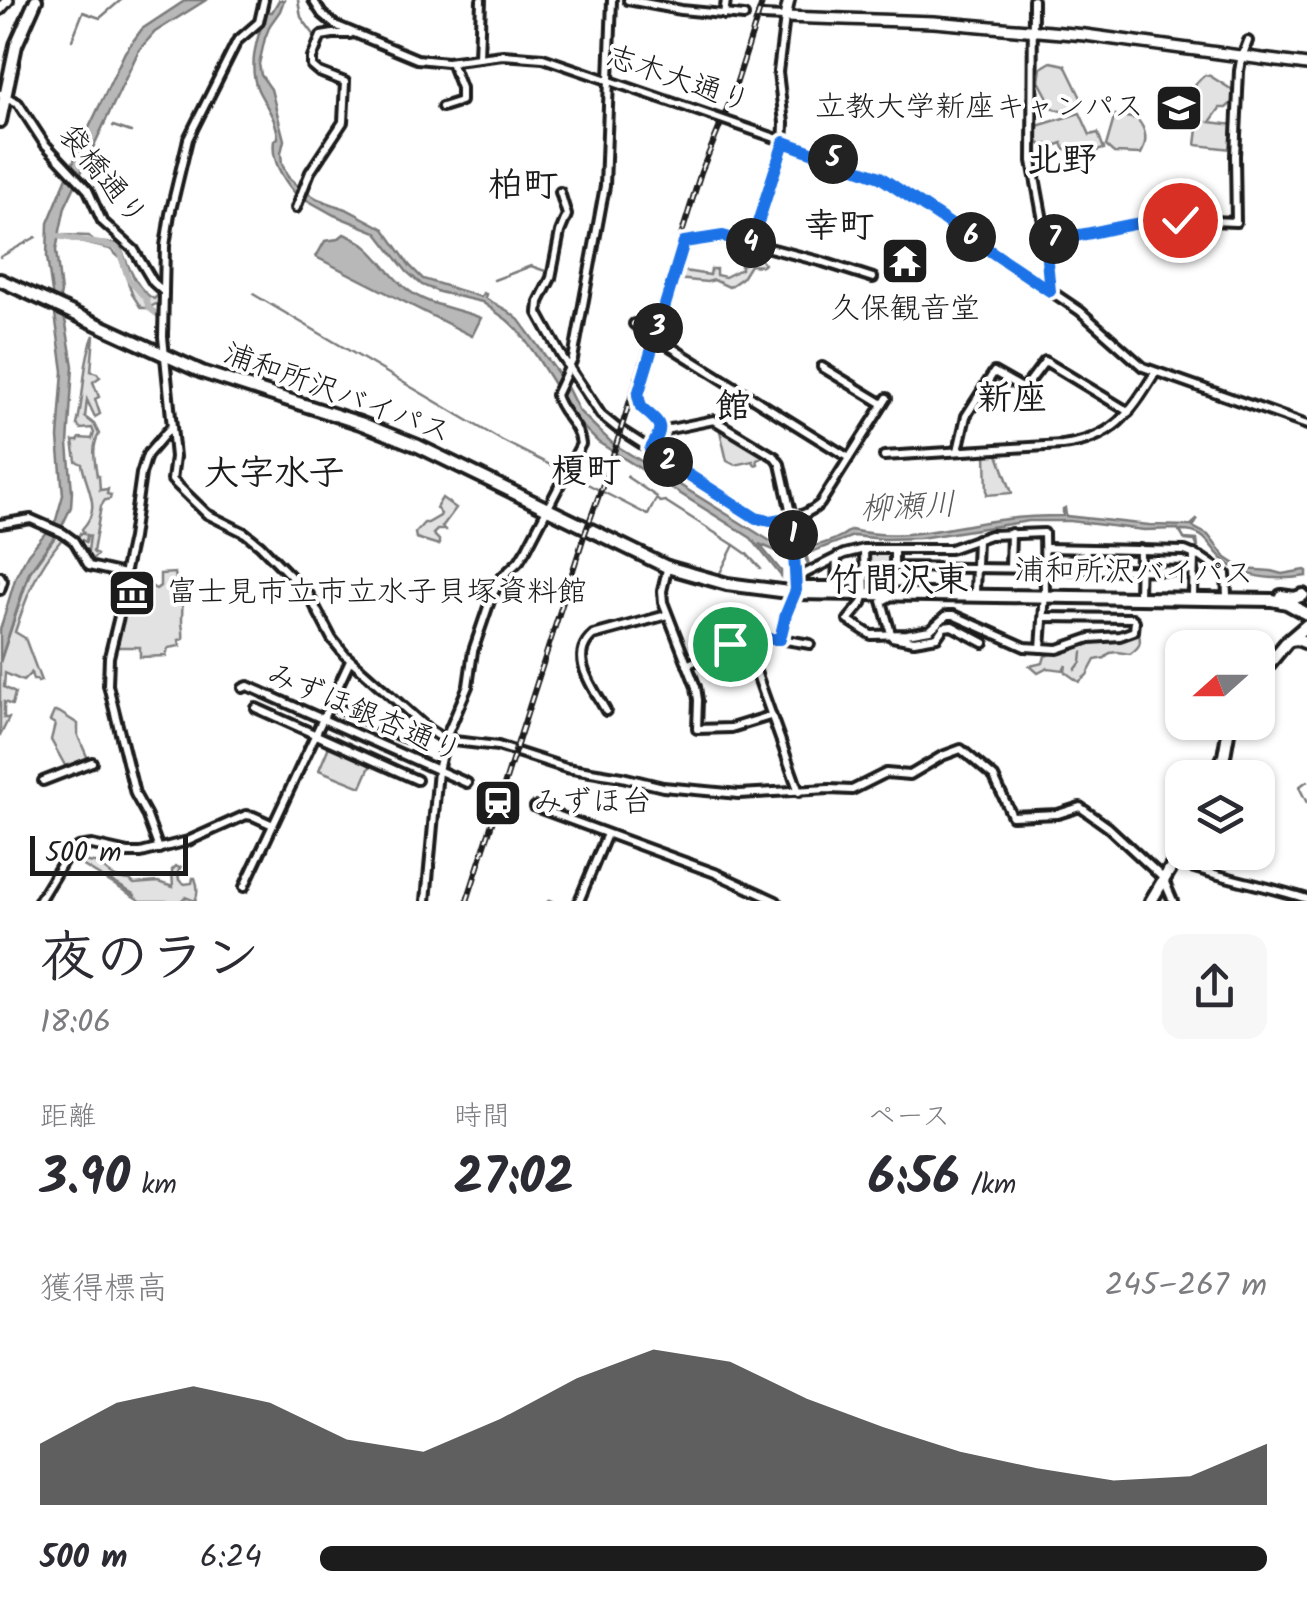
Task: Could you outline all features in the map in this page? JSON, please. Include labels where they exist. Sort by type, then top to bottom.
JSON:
[{"type":"highway","points":[[0,120],[2,96],[17,42],[35,0]]},
{"type":"highway","name":"浦和所沢バイパス","points":[[0,278],[211,373],[400,435],[668,565],[740,583],[796,591],[1259,598]]},
{"type":"highway","name":"浦和所沢バイパス","points":[[865,592],[1045,595]]},
{"type":"highway","name":"浦和所沢バイパス","points":[[1139,596],[1228,596],[1303,606]]},
{"type":"highway","points":[[1259,598],[1295,598],[1303,606]]},
{"type":"highway","points":[[1259,598],[1303,606]]},
{"type":"highway","points":[[1285,645],[1297,621],[1295,613],[1303,606]]},
{"type":"highway","points":[[1275,657],[1307,626]]},
{"type":"highway","points":[[1307,626],[1307,642]]},
{"type":"highway","points":[[1285,645],[1297,639],[1307,642]]},
{"type":"highway","points":[[1165,884],[1172,870]]},
{"type":"highway","points":[[1153,901],[1174,870]]},
{"type":"main road","points":[[0,9],[8,0]]},
{"type":"main road","points":[[789,0],[785,17],[932,22],[1126,39],[1307,65]]},
{"type":"street","points":[[264,0],[259,22],[236,42],[186,143],[166,234],[165,354],[175,457],[172,475],[174,483],[207,514],[260,545],[309,596],[350,661],[428,730],[445,740],[493,745],[566,768],[673,788],[738,794],[856,790],[886,773],[910,775],[949,752],[961,750],[994,777],[1012,816],[1058,814],[1080,807],[1110,828],[1165,884],[1174,901]]},
{"type":"street","name":"志木大通り","points":[[313,0],[330,22],[411,58],[451,62],[515,55],[543,58],[880,177],[1092,320],[1134,361],[1155,373],[1307,425]]},
{"type":"street","points":[[478,58],[482,0]]},
{"type":"street","points":[[426,901],[438,771],[445,740],[467,690],[473,650],[491,598],[505,574],[520,560],[581,443],[572,420],[556,400],[578,334],[605,186],[612,0]]},
{"type":"street","points":[[628,0],[744,16]]},
{"type":"street","points":[[724,15],[726,0]]},
{"type":"street","points":[[1032,0],[1032,161],[1050,291]]},
{"type":"street","points":[[751,244],[783,141],[778,72],[785,17],[762,16]]},
{"type":"street","points":[[296,208],[306,178],[343,122],[345,82],[316,70],[312,58],[320,37],[351,33]]},
{"type":"street","points":[[1045,239],[1162,220],[1236,222],[1239,72],[1248,41]]},
{"type":"street","points":[[442,107],[461,101],[461,88],[451,62]]},
{"type":"street","name":"袋橋通り","points":[[2,96],[18,103],[44,144],[90,194],[102,221],[134,250],[153,282],[164,292]]},
{"type":"street","points":[[560,192],[567,213],[538,310],[568,370],[604,418],[756,518],[770,521],[806,514],[820,504],[884,401],[822,367]]},
{"type":"street","points":[[650,450],[660,431],[658,420],[642,408],[638,399],[684,242],[723,236],[872,278]]},
{"type":"street","points":[[634,324],[849,458]]},
{"type":"street","points":[[958,451],[966,416],[995,372],[1024,389],[1045,361],[1129,412]]},
{"type":"street","points":[[884,456],[1077,444],[1108,431],[1129,412],[1155,373]]},
{"type":"street","points":[[660,431],[714,420],[780,464],[792,517],[796,574],[796,591],[780,639]]},
{"type":"street","points":[[159,849],[134,788],[107,682],[143,465],[172,426]]},
{"type":"street","points":[[0,524],[26,519],[46,525],[74,541],[89,566],[124,574]]},
{"type":"street","points":[[1010,568],[1012,533]]},
{"type":"street","points":[[838,557],[835,586],[800,584],[802,575],[838,557],[864,549],[951,548],[996,534],[1044,533],[1042,648]]},
{"type":"street","points":[[976,539],[974,596],[883,599],[892,637],[922,641],[938,637],[944,627],[952,626],[984,643]]},
{"type":"street","points":[[1046,548],[1183,550],[1227,576],[1228,596]]},
{"type":"street","points":[[864,549],[865,592],[848,622],[871,635],[930,630],[944,616],[952,615],[1022,646],[1042,648],[1058,649],[1090,638],[1134,632],[1132,618],[1044,617]]},
{"type":"street","points":[[1084,570],[1086,549]]},
{"type":"street","points":[[894,550],[896,567],[1193,571]]},
{"type":"street","points":[[1139,596],[1140,550]]},
{"type":"street","points":[[1194,554],[1194,594]]},
{"type":"street","points":[[668,565],[662,591],[666,614],[698,700],[697,729],[731,728],[770,716]]},
{"type":"street","points":[[0,576],[0,590]]},
{"type":"street","points":[[606,711],[582,662],[584,644],[592,636],[666,614]]},
{"type":"street","points":[[687,664],[745,640],[780,639],[810,644]]},
{"type":"street","points":[[745,640],[798,792]]},
{"type":"street","points":[[244,886],[350,661]]},
{"type":"street","name":"みずほ銀杏通り","points":[[244,688],[248,686],[467,783]]},
{"type":"street","points":[[330,704],[406,738]]},
{"type":"street","points":[[256,708],[417,780]]},
{"type":"street","points":[[43,781],[92,762]]},
{"type":"street","points":[[534,807],[715,873],[776,901]]},
{"type":"street","points":[[39,901],[64,860],[73,850],[87,845],[133,854],[188,841],[246,816],[273,825]]},
{"type":"street","points":[[579,901],[607,834]]},
{"type":"street","points":[[1200,870],[1307,899]]},
{"type":"shaded area","points":[[186,0],[206,0],[155,32],[139,50],[65,207],[56,250],[59,302],[73,366],[68,444],[71,507],[29,572],[0,662],[0,630],[16,576],[28,554],[56,520],[63,495],[58,438],[63,371],[47,257],[48,223],[125,52],[142,29]]},
{"type":"shaded area","points":[[279,0],[284,0],[270,25],[259,64],[271,89],[284,140],[282,164],[288,177],[318,199],[384,229],[423,279],[481,297],[486,294],[485,298],[519,320],[565,383],[579,411],[612,443],[770,541],[812,546],[851,530],[925,532],[1007,519],[1063,516],[1065,508],[1066,516],[1149,525],[1190,526],[1198,519],[1193,527],[1208,535],[1226,558],[1243,569],[1282,574],[1305,570],[1307,576],[1277,578],[1248,574],[1223,559],[1198,534],[1180,531],[1183,536],[1178,529],[1029,521],[920,538],[853,536],[806,554],[809,565],[803,555],[781,553],[759,544],[781,576],[751,538],[598,442],[577,421],[535,354],[507,320],[482,302],[422,285],[376,232],[295,193],[276,163],[277,131],[253,71],[266,12],[272,12]]},
{"type":"shaded area","points":[[1051,62],[1065,65],[1083,102],[1068,113],[1054,109],[1039,81],[1041,68]]},
{"type":"shaded area","points":[[1205,75],[1234,91],[1235,100],[1220,108],[1210,122],[1235,125],[1232,149],[1196,145],[1199,121],[1205,121],[1194,110],[1190,98],[1194,86]]},
{"type":"shaded area","points":[[1080,113],[1090,135],[1098,133],[1104,149],[1079,151],[1077,146],[1065,150],[1062,143],[1052,147],[1041,145],[1036,138],[1037,126]]},
{"type":"shaded area","points":[[1115,115],[1137,119],[1143,127],[1145,145],[1141,154],[1114,153],[1106,146]]},
{"type":"shaded area","points":[[344,234],[364,245],[399,283],[416,295],[481,318],[472,336],[316,257],[325,241]]},
{"type":"shaded area","points":[[62,235],[89,236],[94,242],[119,244],[142,289],[154,299],[161,292],[162,301],[141,308],[120,258],[110,249]]},
{"type":"shaded area","points":[[757,255],[764,264],[750,265],[742,278],[729,287],[714,280],[677,279],[677,270],[710,275],[711,269],[716,269],[716,275],[725,277]]},
{"type":"shaded area","points":[[94,335],[91,371],[100,377],[93,382],[100,414],[95,417],[87,400],[85,417],[99,434],[94,455],[100,490],[108,489],[107,494],[111,495],[101,506],[93,552],[97,555],[90,562],[90,536],[87,535],[86,542],[78,538],[80,533],[84,534],[82,529],[92,505],[73,441],[92,439],[94,433],[92,428],[81,429],[77,425]]},
{"type":"shaded area","points":[[722,428],[766,456],[755,465],[753,461],[735,465],[727,461]]},
{"type":"shaded area","points":[[997,452],[1012,493],[987,495],[986,453]]},
{"type":"shaded area","points":[[442,498],[456,508],[442,527],[445,530],[433,534],[439,545],[416,538],[415,533],[424,523],[440,516],[436,508]]},
{"type":"shaded area","points":[[58,533],[71,540],[71,544],[62,539],[45,561],[15,632],[25,638],[41,681],[33,680],[31,673],[23,681],[5,673],[4,687],[15,693],[12,705],[4,702],[4,718],[9,718],[0,736],[0,662],[30,572]]},
{"type":"shaded area","points":[[869,550],[893,553],[892,589],[867,586]]},
{"type":"shaded area","points":[[175,573],[182,596],[180,646],[168,648],[166,656],[140,657],[140,647],[117,647],[119,640],[114,639],[128,590],[138,589],[139,579],[156,589],[160,586],[160,574]]},
{"type":"shaded area","points":[[1138,631],[1140,642],[1130,654],[1110,653],[1095,660],[1079,682],[1065,672],[1066,665],[1063,670],[1048,668],[1038,673],[1030,666],[1043,663],[1045,656],[1088,641]]},
{"type":"shaded area","points":[[54,712],[78,724],[78,736],[89,761],[67,769],[51,740],[55,724],[50,721]]},
{"type":"shaded area","points":[[330,744],[372,762],[361,787],[319,770]]},
{"type":"shaded area","points":[[82,861],[101,864],[113,876],[134,884],[158,882],[173,887],[172,870],[181,866],[179,880],[185,884],[195,878],[195,901],[185,897],[181,901],[141,901],[82,865]]},
{"type":"waterway","points":[[72,40],[83,12],[100,18],[121,0]]},
{"type":"waterway","points":[[298,0],[301,17],[315,36]]},
{"type":"waterway","points":[[113,126],[131,132]]},
{"type":"waterway","points":[[53,235],[116,247],[128,278],[158,315]]},
{"type":"waterway","points":[[0,257],[36,237]]},
{"type":"waterway","points":[[494,280],[531,266],[548,272]]},
{"type":"waterway","points":[[253,294],[501,440],[564,472]]},
{"type":"waterway","points":[[568,474],[648,515],[656,499],[665,501],[734,545],[719,575],[723,577]]},
{"type":"waterway","points":[[628,476],[657,497]]},
{"type":"waterway","points":[[734,545],[761,569]]},
{"type":"waterway","points":[[1075,670],[1082,652]]},
{"type":"waterway","points":[[1307,781],[1299,787],[1307,803]]},
{"type":"waterway","points":[[110,880],[135,895]]},
{"type":"railway","points":[[467,901],[701,172],[732,97],[763,0]]},
{"type":"place","name":"立教大学新座キャンパス","points":[[1179,108]]},
{"type":"place","name":"久保観音堂","points":[[905,261]]},
{"type":"place","name":"富士見市立市立水子貝塚資料館","points":[[132,593]]},
{"type":"place","name":"みずほ台","points":[[498,803]]},
{"type":"district","name":"北野","points":[[1062,162]]},
{"type":"district","name":"柏町","points":[[523,187]]},
{"type":"district","name":"幸町","points":[[839,228]]},
{"type":"district","name":"新座","points":[[1012,400]]},
{"type":"district","name":"館","points":[[733,408]]},
{"type":"district","name":"榎町","points":[[586,473]]},
{"type":"district","name":"大字水子","points":[[274,475]]},
{"type":"district","name":"竹間沢東","points":[[899,582]]},
{"type":"route","points":[[730,644],[780,639],[796,594],[792,517],[776,521],[756,518],[650,450],[660,425],[641,407],[638,395],[684,242],[723,236],[751,244],[784,142],[880,177],[1050,291],[1045,239],[1156,220],[1180,220]]},
{"type":"water label","name":"柳瀬川","points":[[908,508]]}]
